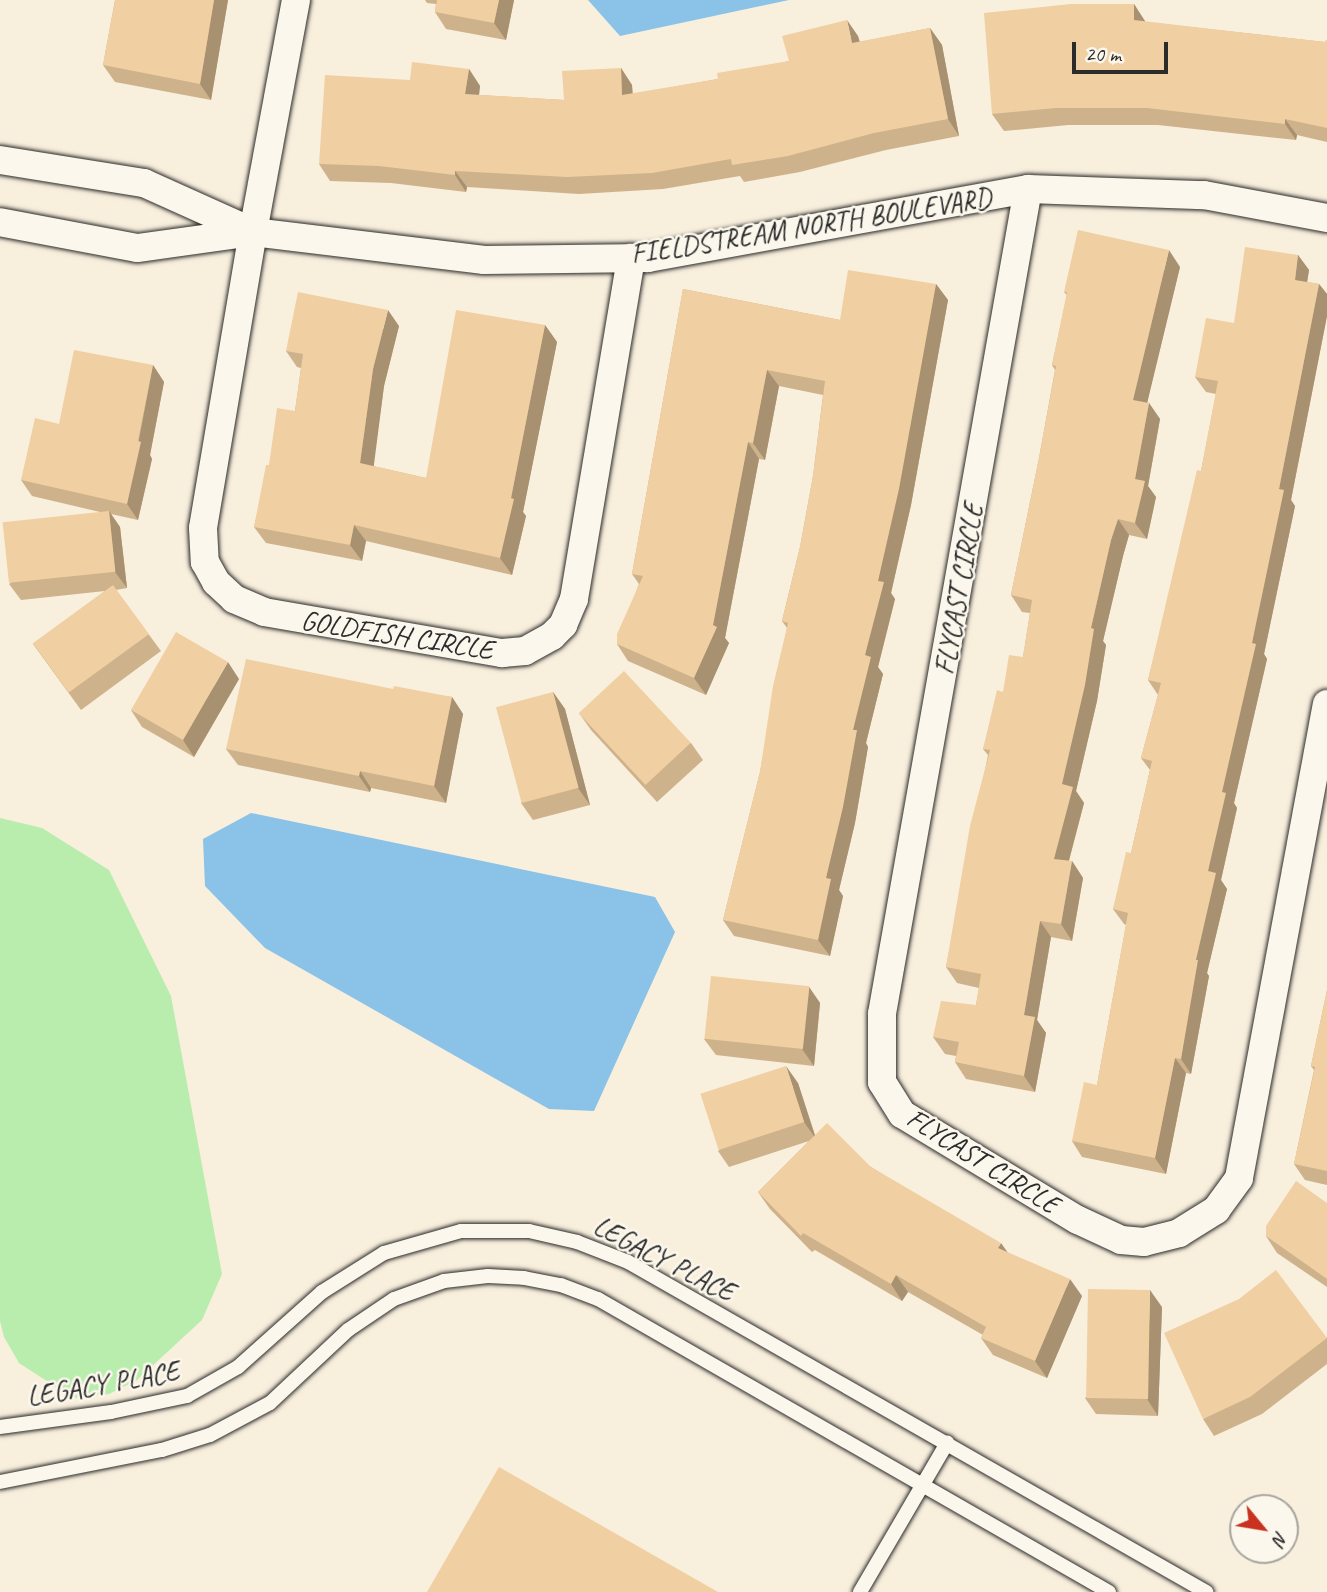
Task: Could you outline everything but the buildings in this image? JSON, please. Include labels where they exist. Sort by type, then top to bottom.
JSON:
[{"type":"street","name":"GOLDFISH CIRCLE","points":[[296,0],[253,232],[204,528],[205,562],[210,572],[234,599],[253,610],[502,653],[524,651],[552,636],[562,625],[574,600],[631,258]]},
{"type":"street","name":"FIELDSTREAM NORTH BOULEVARD","points":[[0,160],[144,183],[253,232]]},
{"type":"street","name":"FIELDSTREAM NORTH BOULEVARD","points":[[0,222],[137,248],[253,232],[484,260],[648,258],[1028,189],[1204,195],[1327,218]]},
{"type":"street","name":"FLYCAST CIRCLE","points":[[1028,189],[882,1014],[882,1082],[902,1114],[1078,1220],[1121,1240],[1144,1242],[1179,1233],[1216,1210],[1239,1178],[1327,704]]},
{"type":"lane","name":"LEGACY PLACE","points":[[0,1427],[111,1412],[187,1396],[238,1367],[322,1292],[371,1259],[445,1233],[504,1228],[566,1238],[628,1262],[1206,1592]]},
{"type":"lane","points":[[0,1482],[162,1450],[210,1435],[270,1403],[348,1330],[379,1307],[434,1284],[488,1276],[536,1280],[585,1293],[1109,1592]]},
{"type":"lane","points":[[860,1592],[947,1443]]},
{"type":"green space","points":[[0,818],[42,828],[109,870],[171,996],[222,1274],[202,1320],[137,1380],[109,1394],[73,1398],[19,1363],[4,1337],[0,1321]]},
{"type":"water","points":[[588,0],[789,0],[620,36]]},
{"type":"water","points":[[251,813],[655,897],[675,932],[594,1111],[549,1109],[265,948],[205,886],[203,839]]}]
